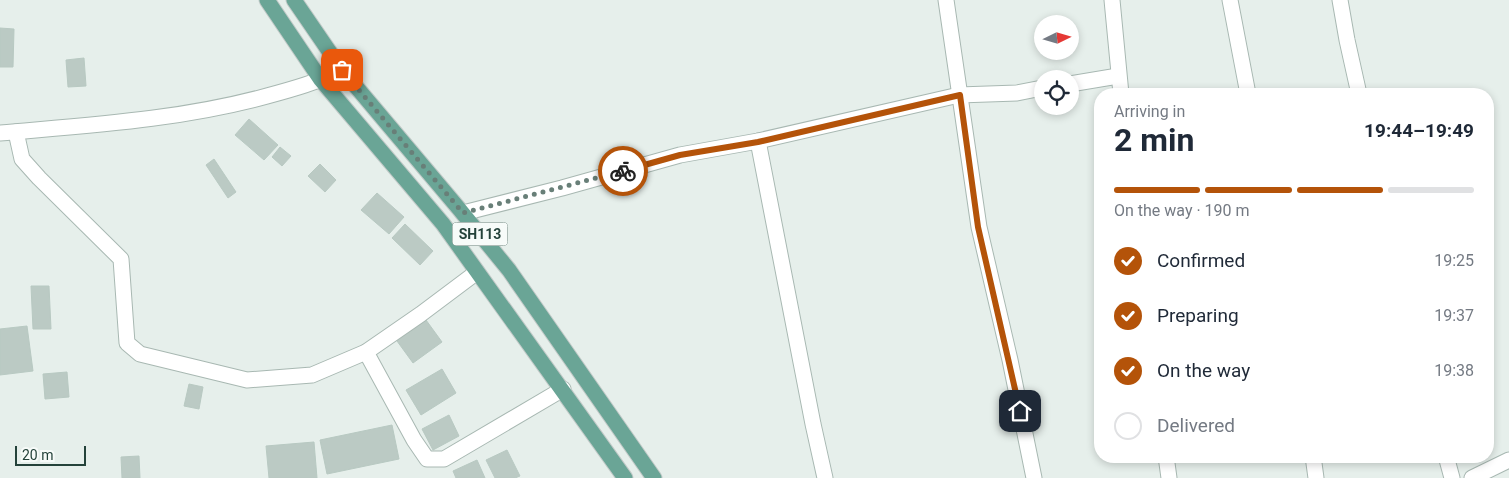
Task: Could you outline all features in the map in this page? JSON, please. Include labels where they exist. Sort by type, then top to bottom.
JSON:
[{"type":"main road","name":"SH113","points":[[267,0],[321,80],[443,224],[625,478]]},
{"type":"main road","name":"SH113","points":[[294,0],[342,70],[509,270],[654,478]]},
{"type":"street","points":[[946,0],[978,227],[1010,360],[1034,478]]},
{"type":"street","points":[[1112,0],[1120,88]]},
{"type":"street","points":[[1230,0],[1247,88]]},
{"type":"street","points":[[1340,0],[1358,88]]},
{"type":"street","points":[[0,133],[140,121],[164,117],[251,100],[321,80],[342,70]]},
{"type":"street","points":[[1079,82],[1118,76]]},
{"type":"street","points":[[463,213],[680,155],[758,142],[960,95],[1034,89]]},
{"type":"street","points":[[16,132],[22,159],[38,178],[121,259],[127,343],[140,354],[247,380],[312,375],[366,352],[477,272]]},
{"type":"street","points":[[758,142],[825,478]]},
{"type":"street","points":[[366,352],[414,440],[427,459],[444,459],[562,389]]},
{"type":"street","points":[[1472,478],[1509,460]]},
{"type":"street","points":[[1167,463],[1169,478]]},
{"type":"street","points":[[1313,463],[1316,478]]},
{"type":"street","points":[[1448,463],[1452,478]]},
{"type":"building","points":[[0,28],[14,29],[13,67],[0,67]]},
{"type":"building","points":[[84,58],[86,86],[68,87],[66,60]]},
{"type":"building","points":[[249,119],[278,145],[264,160],[235,135]]},
{"type":"building","points":[[280,147],[291,156],[282,166],[272,157]]},
{"type":"building","points":[[214,159],[236,192],[228,198],[206,165]]},
{"type":"building","points":[[320,164],[336,180],[325,192],[308,176]]},
{"type":"building","points":[[377,193],[404,217],[389,234],[361,210]]},
{"type":"building","points":[[405,224],[433,251],[420,265],[392,238]]},
{"type":"building","points":[[31,286],[49,286],[51,329],[33,329]]},
{"type":"building","points":[[426,320],[442,342],[413,363],[397,341]]},
{"type":"building","points":[[27,326],[33,371],[0,375],[0,329]]},
{"type":"building","points":[[442,369],[456,393],[421,415],[406,390]]},
{"type":"building","points":[[67,372],[69,397],[45,399],[43,374]]},
{"type":"building","points":[[189,384],[203,387],[199,409],[184,406]]},
{"type":"building","points":[[449,415],[459,436],[433,450],[422,429]]},
{"type":"building","points":[[392,425],[399,459],[327,474],[320,440]]},
{"type":"building","points":[[314,442],[317,478],[269,478],[266,446]]},
{"type":"building","points":[[507,450],[520,476],[515,478],[495,478],[486,460]]},
{"type":"building","points":[[139,456],[140,478],[122,478],[121,457]]},
{"type":"building","points":[[477,460],[485,478],[456,478],[453,471]]},
{"type":"way so far","points":[[342,70],[463,213],[623,171]]},
{"type":"route","points":[[623,171],[680,155],[758,142],[960,95],[978,227],[1010,360],[1020,411]]}]
